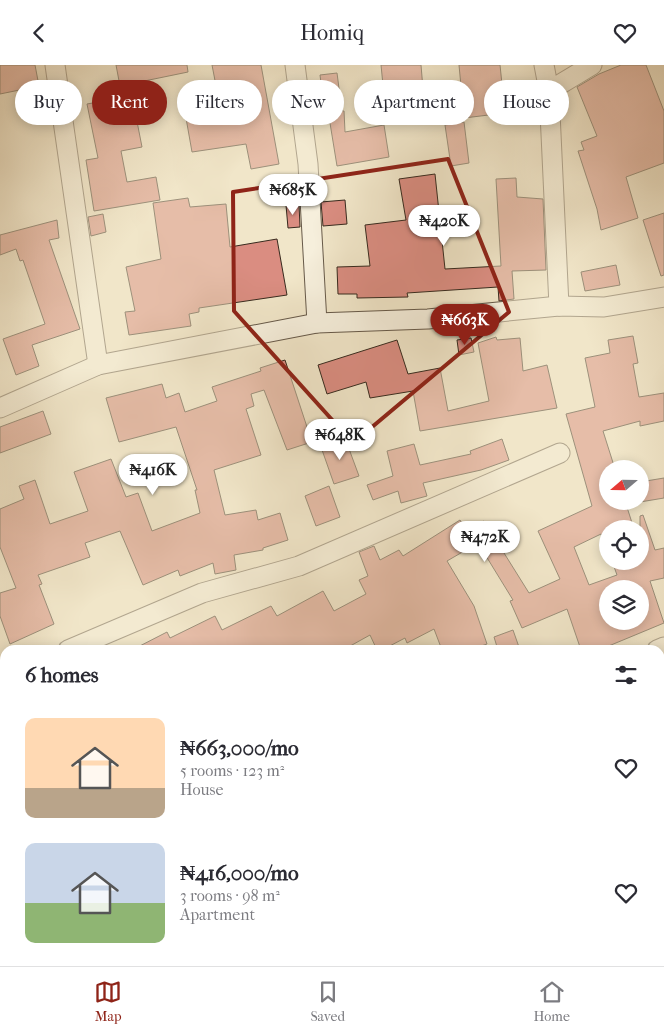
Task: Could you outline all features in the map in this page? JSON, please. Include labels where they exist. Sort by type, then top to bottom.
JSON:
[{"type":"street","points":[[55,65],[98,365]]},
{"type":"street","points":[[295,65],[308,164],[318,323]]},
{"type":"street","points":[[544,65],[547,80]]},
{"type":"street","points":[[567,80],[592,65]]},
{"type":"street","points":[[551,125],[560,306]]},
{"type":"street","points":[[0,408],[98,365],[318,323],[428,319],[560,306],[604,307],[664,297]]},
{"type":"street","points":[[80,645],[202,593],[299,565],[560,453]]},
{"type":"highlighted area","points":[[448,159],[509,312],[353,443],[234,311],[233,192]]},
{"type":"building","points":[[0,65],[35,65],[38,80],[15,80],[15,91],[0,94]]},
{"type":"building","points":[[116,65],[187,65],[188,72],[149,80],[119,80]]},
{"type":"building","points":[[212,65],[261,65],[279,164],[251,169],[246,144],[192,152],[187,125],[262,125],[262,80],[215,80]]},
{"type":"building","points":[[381,65],[421,65],[422,80],[382,80]]},
{"type":"building","points":[[459,65],[500,65],[502,80],[484,80],[484,116],[474,117],[474,80],[460,80]]},
{"type":"building","points":[[621,65],[646,65],[664,111],[664,163],[626,177],[638,218],[601,230],[597,209],[578,151],[584,150],[581,142],[597,136],[577,87],[599,74]]},
{"type":"building","points":[[337,73],[338,80],[321,80],[320,75]]},
{"type":"building","points":[[92,103],[92,125],[138,125],[142,147],[121,151],[127,182],[156,177],[160,200],[94,211],[86,160],[98,158],[87,104]]},
{"type":"building","points":[[344,111],[345,132],[384,125],[389,157],[337,166],[330,125],[344,125]]},
{"type":"building","points":[[445,125],[464,125],[469,163],[451,166]]},
{"type":"building","points":[[435,174],[445,269],[501,266],[496,179],[516,178],[517,197],[543,199],[546,270],[512,271],[514,299],[499,301],[498,287],[407,293],[408,297],[357,298],[357,294],[338,294],[337,267],[370,266],[365,225],[406,220],[399,179]]},
{"type":"building","points":[[188,198],[190,207],[226,204],[230,247],[277,239],[287,295],[199,308],[199,312],[189,314],[191,326],[129,335],[125,312],[135,311],[126,267],[161,259],[153,203]]},
{"type":"building","points":[[345,200],[347,224],[323,226],[321,202]]},
{"type":"building","points":[[299,204],[300,227],[288,228],[286,205]]},
{"type":"building","points":[[664,213],[664,275],[661,276],[643,220]]},
{"type":"building","points":[[103,214],[106,232],[91,236],[88,217]]},
{"type":"building","points":[[57,220],[59,238],[49,240],[80,329],[32,345],[39,366],[16,375],[3,339],[45,324],[23,260],[20,261],[16,249],[0,255],[0,235]]},
{"type":"building","points":[[616,265],[620,285],[585,291],[581,272]]},
{"type":"building","points":[[633,336],[638,363],[633,364],[639,397],[664,393],[664,421],[640,426],[640,421],[603,431],[612,460],[599,460],[599,510],[628,510],[631,520],[599,520],[599,535],[574,547],[589,585],[599,581],[599,630],[647,630],[611,645],[579,645],[567,609],[522,628],[510,601],[513,600],[478,543],[447,561],[474,606],[487,644],[484,645],[440,645],[434,629],[407,643],[405,638],[392,645],[375,645],[370,635],[352,645],[142,645],[167,632],[170,638],[215,616],[222,630],[271,606],[277,616],[323,591],[334,611],[366,594],[359,580],[368,576],[359,552],[374,546],[380,560],[399,550],[403,556],[460,520],[467,531],[484,521],[529,593],[560,579],[538,531],[592,506],[566,414],[595,407],[585,358],[610,353],[608,340]]},
{"type":"building","points":[[496,337],[497,340],[520,338],[523,371],[547,365],[557,408],[420,431],[413,391],[370,398],[366,382],[327,394],[318,365],[397,340],[408,374],[440,368],[448,411],[489,401],[478,343]]},
{"type":"building","points":[[471,338],[474,352],[459,355],[457,340]]},
{"type":"building","points":[[285,360],[307,427],[310,426],[315,441],[287,450],[264,390],[251,394],[254,406],[246,409],[261,455],[214,470],[225,515],[256,510],[258,520],[280,513],[288,540],[263,548],[263,550],[234,555],[236,570],[215,574],[213,563],[180,576],[178,570],[143,585],[120,531],[85,543],[90,557],[38,575],[42,584],[39,585],[54,624],[10,644],[0,616],[0,593],[16,588],[0,547],[0,509],[24,499],[19,486],[35,480],[50,524],[88,511],[74,472],[111,459],[126,497],[138,493],[152,531],[200,513],[195,490],[197,490],[176,427],[119,442],[106,398],[162,384],[166,398],[179,393],[185,412],[217,401],[212,387],[261,371],[260,368]]},
{"type":"building","points":[[43,411],[51,434],[0,453],[0,427]]},
{"type":"building","points":[[345,438],[359,476],[334,484],[321,447]]},
{"type":"building","points":[[502,439],[509,460],[481,470],[423,483],[427,496],[401,503],[398,491],[373,500],[367,485],[393,476],[387,451],[414,444],[420,465],[471,454],[470,451]]},
{"type":"building","points":[[664,478],[664,498],[649,500],[649,480]]},
{"type":"building","points":[[329,486],[340,517],[316,526],[305,496]]},
{"type":"building","points":[[643,515],[645,520],[640,520],[640,516]]},
{"type":"building","points":[[649,532],[655,550],[664,548],[664,578],[650,581],[664,623],[649,629],[649,580],[603,580],[617,575],[615,570],[649,570]]},
{"type":"building","points":[[513,630],[518,645],[496,645],[494,637]]}]
